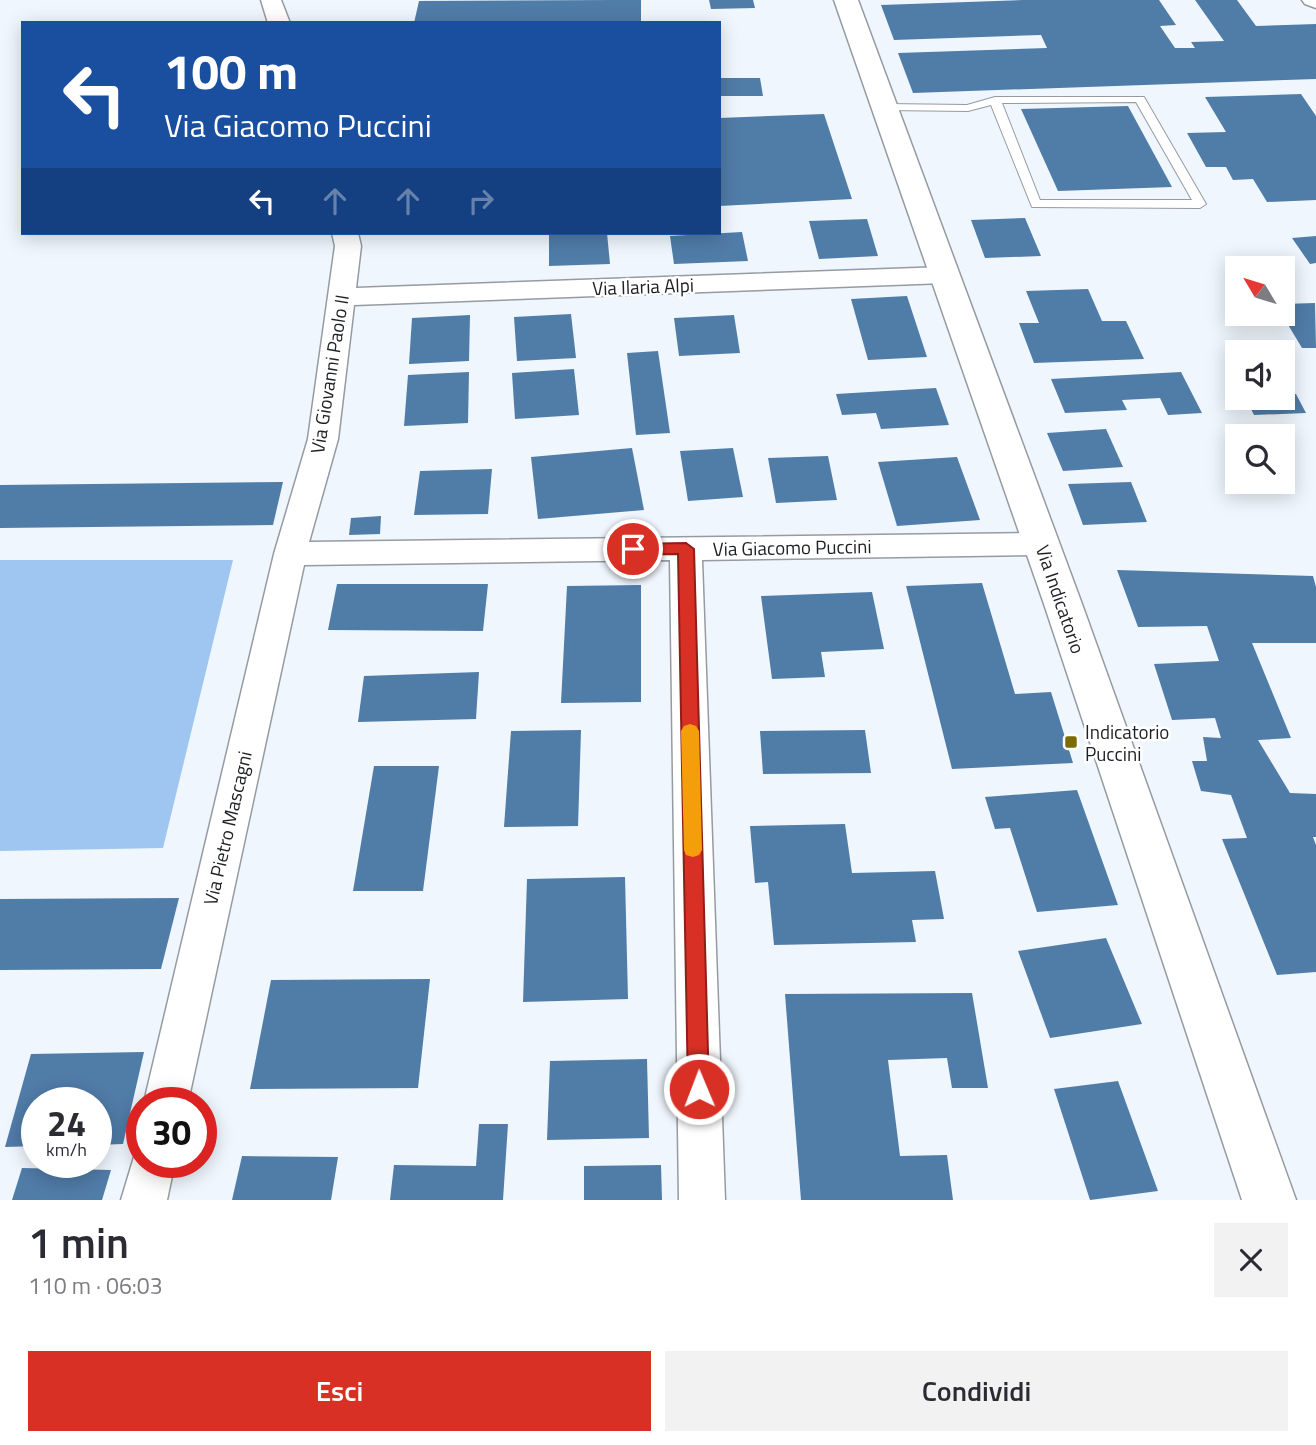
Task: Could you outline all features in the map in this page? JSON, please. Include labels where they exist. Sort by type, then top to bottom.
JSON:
[{"type":"street","points":[[271,0],[278,21]]},
{"type":"street","name":"Via Indicatorio","points":[[846,0],[1041,544],[1269,1200]]},
{"type":"street","name":"Via Giovanni Paolo II","points":[[290,554],[323,439],[348,246],[345,235]]},
{"type":"street","name":"Via Ilaria Alpi","points":[[341,297],[945,275]]},
{"type":"street","name":"Via Giacomo Puccini","points":[[290,554],[1041,544]]},
{"type":"street","points":[[686,549],[702,1200]]},
{"type":"street","name":"Via Pietro Mascagni","points":[[169,1087],[290,554]]},
{"type":"street","points":[[144,1200],[149,1178]]},
{"type":"lane","points":[[885,107],[968,108],[995,100],[1140,99],[1200,204],[1036,204],[995,100]]},
{"type":"shaded area","points":[[0,560],[233,560],[163,848],[0,851]]},
{"type":"building","points":[[641,0],[641,21],[414,21],[419,1]]},
{"type":"building","points":[[709,0],[753,0],[755,8],[711,9]]},
{"type":"building","points":[[1023,0],[1159,0],[1176,25],[1160,26],[1175,48],[1195,48],[1191,42],[1224,41],[1195,0],[1237,0],[1256,26],[1316,24],[1316,79],[913,93],[898,53],[1047,48],[1041,35],[894,40],[881,5]]},
{"type":"building","points":[[721,78],[760,78],[763,96],[721,96]]},
{"type":"building","points":[[1301,94],[1316,116],[1316,200],[1267,202],[1253,179],[1233,180],[1226,167],[1206,167],[1187,133],[1226,132],[1205,97]]},
{"type":"building","points":[[1128,106],[1172,187],[1058,191],[1021,109]]},
{"type":"building","points":[[824,114],[852,199],[721,206],[721,118]]},
{"type":"building","points":[[1025,218],[1041,256],[985,258],[971,220]]},
{"type":"building","points":[[867,219],[878,256],[819,259],[809,221]]},
{"type":"building","points":[[742,232],[748,261],[674,264],[670,236]]},
{"type":"building","points":[[549,235],[607,235],[610,264],[549,266]]},
{"type":"building","points":[[1316,236],[1316,263],[1310,264],[1292,238]]},
{"type":"building","points":[[1088,289],[1102,321],[1126,321],[1144,359],[1034,363],[1019,323],[1039,323],[1026,291]]},
{"type":"building","points":[[907,296],[927,357],[868,360],[851,299]]},
{"type":"building","points":[[1315,303],[1316,348],[1302,348],[1289,326],[1295,326],[1295,304]]},
{"type":"building","points":[[571,314],[576,358],[517,361],[514,317]]},
{"type":"building","points":[[470,315],[469,361],[409,364],[412,318]]},
{"type":"building","points":[[734,315],[740,353],[679,356],[674,318]]},
{"type":"building","points":[[658,351],[670,433],[636,435],[627,353]]},
{"type":"building","points":[[574,369],[579,415],[515,419],[512,373]]},
{"type":"building","points":[[469,372],[468,423],[404,426],[408,375]]},
{"type":"building","points":[[1181,372],[1202,413],[1168,415],[1160,398],[1122,400],[1127,410],[1065,413],[1051,379]]},
{"type":"building","points":[[936,388],[949,425],[881,429],[876,413],[842,415],[836,394]]},
{"type":"building","points":[[1295,394],[1306,413],[1254,415],[1252,410],[1295,410]]},
{"type":"building","points":[[1106,429],[1123,467],[1063,471],[1047,433]]},
{"type":"building","points":[[632,448],[644,510],[538,519],[531,457]]},
{"type":"building","points":[[733,448],[743,497],[688,501],[680,451]]},
{"type":"building","points":[[828,456],[837,500],[776,503],[768,458]]},
{"type":"building","points":[[957,457],[980,520],[897,526],[878,462]]},
{"type":"building","points":[[492,469],[488,514],[414,515],[420,471]]},
{"type":"building","points":[[283,482],[273,525],[0,528],[0,485]]},
{"type":"building","points":[[1131,482],[1147,522],[1083,525],[1068,484]]},
{"type":"building","points":[[381,516],[380,534],[349,535],[351,518]]},
{"type":"building","points":[[1117,570],[1313,576],[1316,587],[1316,643],[1252,643],[1291,738],[1258,740],[1290,793],[1316,794],[1316,837],[1313,837],[1316,845],[1316,972],[1277,975],[1222,839],[1247,838],[1231,795],[1201,791],[1192,761],[1207,761],[1203,737],[1221,738],[1215,718],[1172,720],[1154,664],[1219,661],[1207,626],[1138,627]]},
{"type":"building","points":[[982,583],[1015,694],[1051,692],[1073,763],[952,769],[906,586]]},
{"type":"building","points":[[337,584],[488,584],[483,631],[328,630]]},
{"type":"building","points":[[641,585],[641,702],[561,703],[567,586]]},
{"type":"building","points":[[872,592],[884,649],[821,652],[825,677],[772,679],[761,596]]},
{"type":"building","points":[[479,672],[476,719],[358,722],[364,676]]},
{"type":"building","points":[[581,730],[578,826],[504,827],[511,731]]},
{"type":"building","points":[[865,730],[871,773],[763,774],[760,731]]},
{"type":"building","points":[[374,766],[439,766],[423,891],[353,891]]},
{"type":"building","points":[[1077,790],[1118,905],[1037,912],[1010,828],[995,829],[985,797]]},
{"type":"building","points":[[845,824],[852,873],[935,871],[944,919],[912,920],[916,942],[774,945],[768,882],[755,883],[750,826]]},
{"type":"building","points":[[625,877],[628,999],[523,1002],[527,879]]},
{"type":"building","points":[[179,898],[161,969],[0,970],[0,899]]},
{"type":"building","points":[[1106,938],[1142,1024],[1050,1038],[1018,951]]},
{"type":"building","points":[[430,979],[418,1088],[250,1089],[271,980]]},
{"type":"building","points":[[972,993],[988,1088],[952,1088],[947,1058],[888,1060],[900,1156],[947,1155],[953,1200],[801,1200],[785,994]]},
{"type":"building","points":[[144,1052],[136,1087],[126,1087],[126,1131],[123,1144],[112,1144],[112,1087],[22,1087],[31,1054]]},
{"type":"building","points":[[647,1059],[649,1138],[547,1140],[550,1061]]},
{"type":"building","points":[[1118,1081],[1158,1191],[1090,1200],[1054,1089]]},
{"type":"building","points":[[21,1090],[21,1146],[5,1147]]},
{"type":"building","points":[[479,1124],[508,1124],[503,1200],[390,1200],[394,1165],[476,1166]]},
{"type":"building","points":[[242,1156],[338,1157],[331,1200],[232,1200]]},
{"type":"building","points":[[661,1165],[662,1200],[584,1200],[584,1166]]},
{"type":"building","points":[[21,1171],[21,1178],[109,1178],[102,1200],[12,1200]]},
{"type":"slow traffic","points":[[690,731],[693,850]]},
{"type":"place","name":"Indicatorio Puccini","points":[[1071,742]]},
{"type":"route","points":[[633,549],[686,549],[699,1089]]}]
